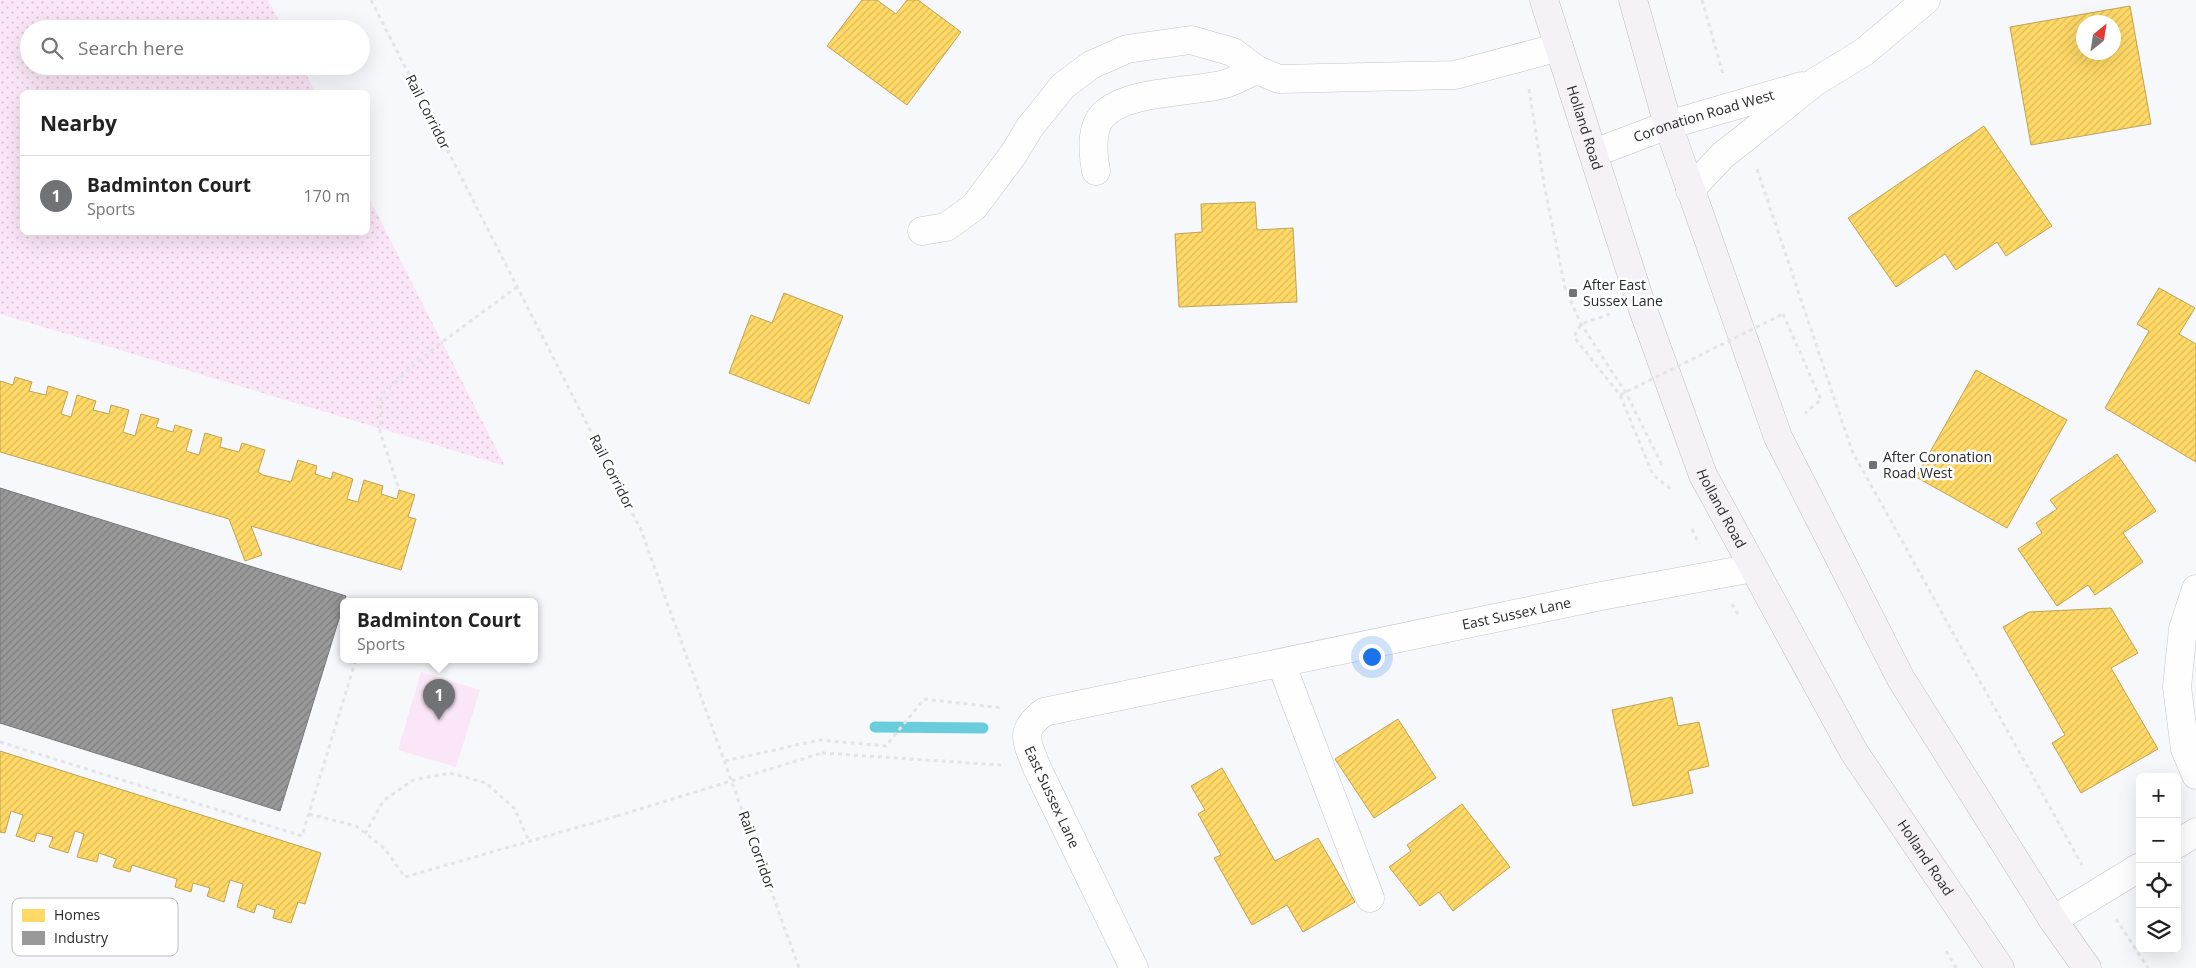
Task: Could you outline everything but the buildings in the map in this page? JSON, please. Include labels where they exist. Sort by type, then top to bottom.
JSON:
[{"type":"main road","name":"Holland Road","points":[[1544,0],[1641,304],[1703,475],[1854,752],[2000,968]]},
{"type":"main road","points":[[1633,0],[1668,125],[1778,437],[1901,678],[2053,920],[2087,968]]},
{"type":"street","name":"Coronation Road West","points":[[1690,190],[1746,137],[1815,82],[1864,52],[1926,0]]},
{"type":"street","points":[[922,231],[946,227],[974,207],[1013,156],[1030,127],[1063,86],[1091,65],[1127,49],[1191,40],[1233,52],[1256,70],[1279,78],[1455,75],[1559,47]]},
{"type":"street","points":[[1096,171],[1093,151],[1095,129],[1102,116],[1119,103],[1226,83],[1256,70]]},
{"type":"street","name":"Coronation Road West","points":[[1594,153],[1668,125],[1815,82]]},
{"type":"street","name":"East Sussex Lane","points":[[1134,968],[1037,768],[1026,740],[1026,732],[1032,721],[1044,712],[1601,596],[1753,568]]},
{"type":"street","points":[[2196,589],[2183,628],[2177,687],[2185,750],[2196,775]]},
{"type":"street","points":[[1281,664],[1370,898]]},
{"type":"street","points":[[2181,841],[2196,832]]},
{"type":"street","points":[[2053,920],[2136,869]]},
{"type":"path","name":"Rail Corridor","points":[[371,0],[641,530],[800,968]]},
{"type":"path","points":[[1702,0],[1732,106]]},
{"type":"path","points":[[1746,137],[1852,451],[2098,893],[2148,968]]},
{"type":"path","points":[[398,486],[380,432],[381,395],[434,348],[517,287]]},
{"type":"path","points":[[1620,395],[1783,314],[1821,400]]},
{"type":"path","points":[[1581,324],[1574,337],[1620,395],[1653,475],[1675,493]]},
{"type":"path","points":[[0,742],[302,836],[355,663]]},
{"type":"path","points":[[725,761],[819,740],[886,746],[924,699],[1044,712]]},
{"type":"path","points":[[309,814],[356,826],[384,848],[405,877],[617,816],[822,753],[1037,768]]},
{"type":"path","points":[[365,834],[383,801],[398,790],[413,780],[450,773],[486,783],[514,808],[529,841]]},
{"type":"shaded area","points":[[0,0],[268,0],[278,20],[20,20],[20,75],[306,75],[314,90],[20,90],[20,235],[370,235],[370,200],[505,466],[0,314]]},
{"type":"shaded area","points":[[421,672],[480,690],[456,767],[398,750]]},
{"type":"waterway","points":[[875,727],[983,728]]},
{"type":"place","name":"After East Sussex Lane","points":[[1573,293]]},
{"type":"place","name":"After Coronation Road West","points":[[1873,465]]},
{"type":"place","name":"Badminton Court","points":[[439,720]]}]
